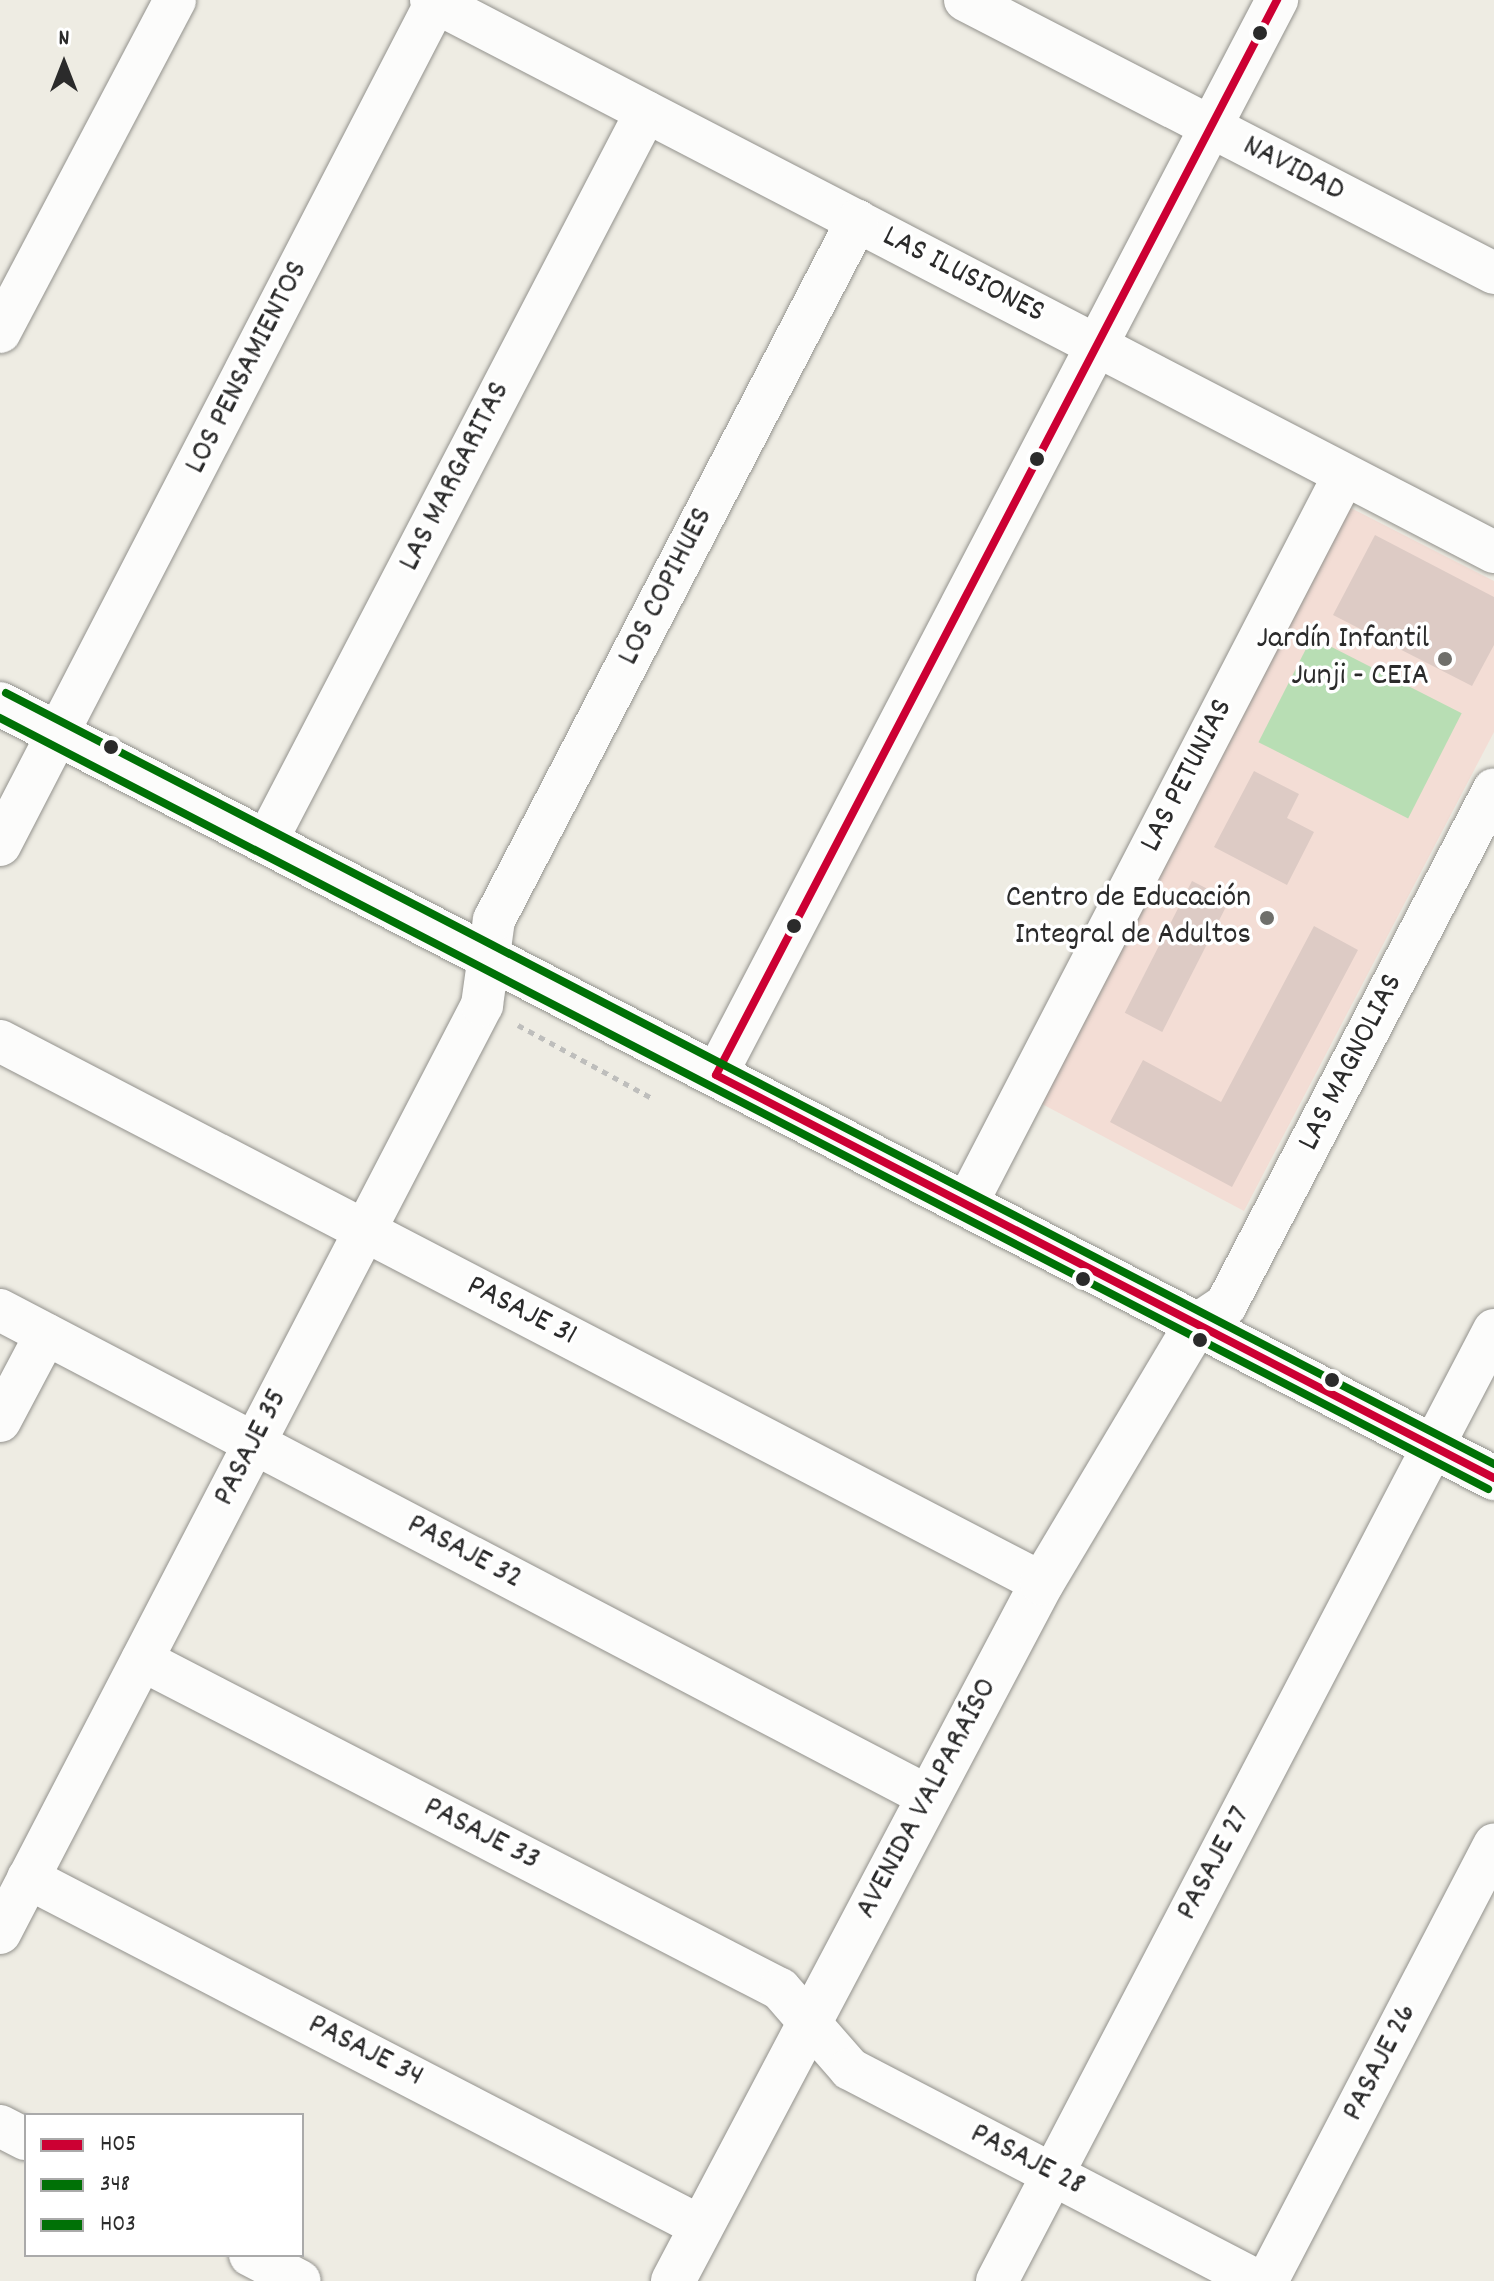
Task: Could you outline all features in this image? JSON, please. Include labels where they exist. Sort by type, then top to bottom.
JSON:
[{"type":"main road","points":[[0,704],[1494,1478]]},
{"type":"main road","name":"AVENIDA VALPARAÍSO","points":[[673,2281],[1042,1583],[1196,1325]]},
{"type":"street","points":[[0,332],[175,0]]},
{"type":"street","name":"NAVIDAD","points":[[965,0],[1494,273]]},
{"type":"street","points":[[716,1075],[1207,126],[1277,0]]},
{"type":"street","name":"LAS ILUSIONES","points":[[434,1],[1494,552]]},
{"type":"street","name":"LOS PENSAMIENTOS","points":[[0,845],[60,735],[434,1]]},
{"type":"street","name":"LAS MARGARITAS","points":[[266,842],[646,112]]},
{"type":"street","name":"LOS COPIHUES","points":[[489,958],[494,920],[857,221]]},
{"type":"street","name":"LAS PETUNIAS","points":[[966,1205],[1344,475]]},
{"type":"street","name":"LAS MAGNOLIAS","points":[[1196,1325],[1226,1305],[1494,789]]},
{"type":"street","name":"PASAJE 35","points":[[0,1933],[482,1005],[489,958]]},
{"type":"street","name":"PASAJE 31","points":[[0,1041],[1042,1583]]},
{"type":"street","name":"PASAJE 32","points":[[0,1310],[929,1797]]},
{"type":"street","name":"PASAJE 27","points":[[997,2281],[1494,1330]]},
{"type":"street","points":[[0,1421],[46,1334]]},
{"type":"street","name":"PASAJE 33","points":[[142,1660],[780,1989],[809,2024]]},
{"type":"street","name":"PASAJE 26","points":[[1267,2281],[1494,1845]]},
{"type":"street","name":"PASAJE 34","points":[[28,1878],[702,2227]]},
{"type":"street","name":"PASAJE 28","points":[[809,2024],[850,2069],[1257,2281]]},
{"type":"street","points":[[0,2126],[24,2138]]},
{"type":"street","points":[[254,2257],[300,2281]]},
{"type":"shaded area","name":"Centro de Educación Integral de Adultos","points":[[1347,506],[1494,581],[1494,732],[1244,1211],[1042,1104]]},
{"type":"green space","points":[[1312,637],[1462,713],[1408,818],[1258,742]]},
{"type":"building","name":"Jardín Infantil Junji - CEIA","points":[[1375,535],[1494,597],[1494,645],[1472,686],[1333,615]]},
{"type":"building","points":[[1254,771],[1299,794],[1287,818],[1314,832],[1287,885],[1214,847]]},
{"type":"building","points":[[1192,881],[1229,900],[1162,1032],[1125,1013]]},
{"type":"building","points":[[1314,926],[1358,950],[1232,1187],[1110,1122],[1143,1060],[1221,1102]]},
{"type":"transit line","name":"H05","points":[[716,1075],[1277,0]]},
{"type":"transit line","name":"H03","points":[[6,693],[1494,1464]]},
{"type":"transit line","name":"348","points":[[0,718],[1488,1489]]},
{"type":"transit line","name":"H05","points":[[716,1075],[1494,1478]]},
{"type":"place","name":"Jardín Infantil Junji - CEIA","points":[[1445,659]]},
{"type":"place","name":"Centro de Educación Integral de Adultos","points":[[1267,918]]}]
